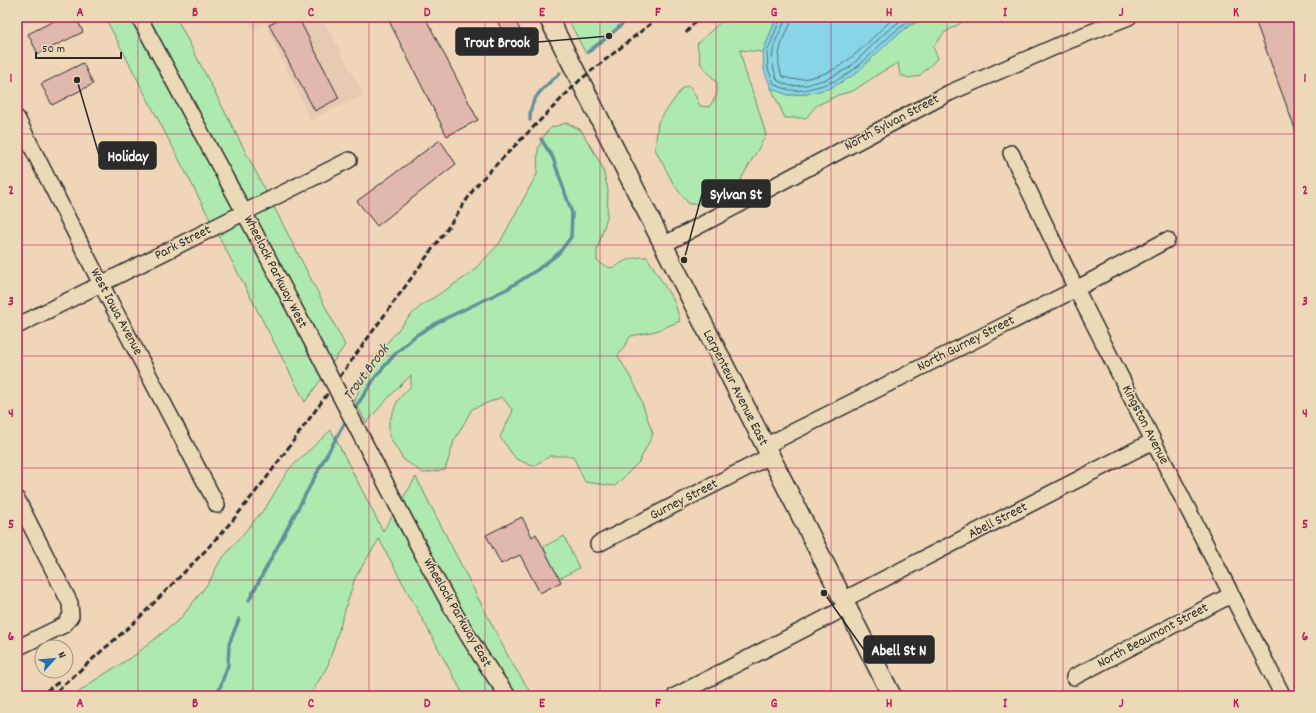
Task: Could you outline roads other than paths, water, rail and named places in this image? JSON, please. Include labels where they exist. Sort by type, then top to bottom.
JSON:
[{"type":"main road","name":"Larpenteur Avenue East","points":[[548,17],[892,696]]},
{"type":"street","name":"Wheelock Parkway West","points":[[139,17],[244,212],[408,528]]},
{"type":"street","name":"North Sylvan Street","points":[[663,245],[949,93],[1066,42],[1129,17]]},
{"type":"street","name":"West Iowa Avenue","points":[[17,118],[101,284],[217,505]]},
{"type":"street","name":"Kingston Avenue","points":[[1011,153],[1076,289],[1283,696]]},
{"type":"street","name":"Park Street","points":[[17,326],[349,160]]},
{"type":"street","name":"North Gurney Street","points":[[767,451],[1167,240]]},
{"type":"street","name":"Abell Street","points":[[675,696],[1153,441]]},
{"type":"street","name":"Gurney Street","points":[[598,544],[767,451]]},
{"type":"street","points":[[17,499],[70,603],[71,616],[64,625],[17,648]]},
{"type":"street","name":"Wheelock Parkway East","points":[[408,528],[454,614],[508,696]]},
{"type":"street","name":"North Beaumont Street","points":[[1074,676],[1231,594]]},
{"type":"water","points":[[778,17],[930,17],[910,25],[892,39],[854,75],[831,88],[807,94],[788,95],[771,88],[764,70],[763,52]]},
{"type":"waterway","name":"Trout Brook","points":[[588,52],[630,17]]},
{"type":"waterway","name":"Trout Brook","points":[[530,120],[530,112],[535,99],[539,93],[560,73]]},
{"type":"waterway","name":"Trout Brook","points":[[353,411],[377,375],[395,354],[415,336],[438,322],[507,289],[537,270],[559,253],[571,237],[572,213],[553,158],[541,139]]},
{"type":"waterway","name":"Trout Brook","points":[[249,600],[347,419]]},
{"type":"waterway","name":"Trout Brook","points":[[217,696],[228,665],[229,644],[239,619]]},
{"type":"railway","points":[[51,696],[139,618],[205,551],[233,520],[265,480],[449,226],[476,186],[484,177],[580,80],[659,17]]},
{"type":"railway","points":[[686,33],[699,17]]},
{"type":"railway","points":[[39,696],[59,682]]},
{"type":"place","name":"Trout Brook","points":[[609,36]]},
{"type":"place","name":"Holiday","points":[[77,80]]},
{"type":"place","name":"Sylvan St","points":[[684,260]]},
{"type":"place","name":"Abell St N","points":[[824,593]]}]
